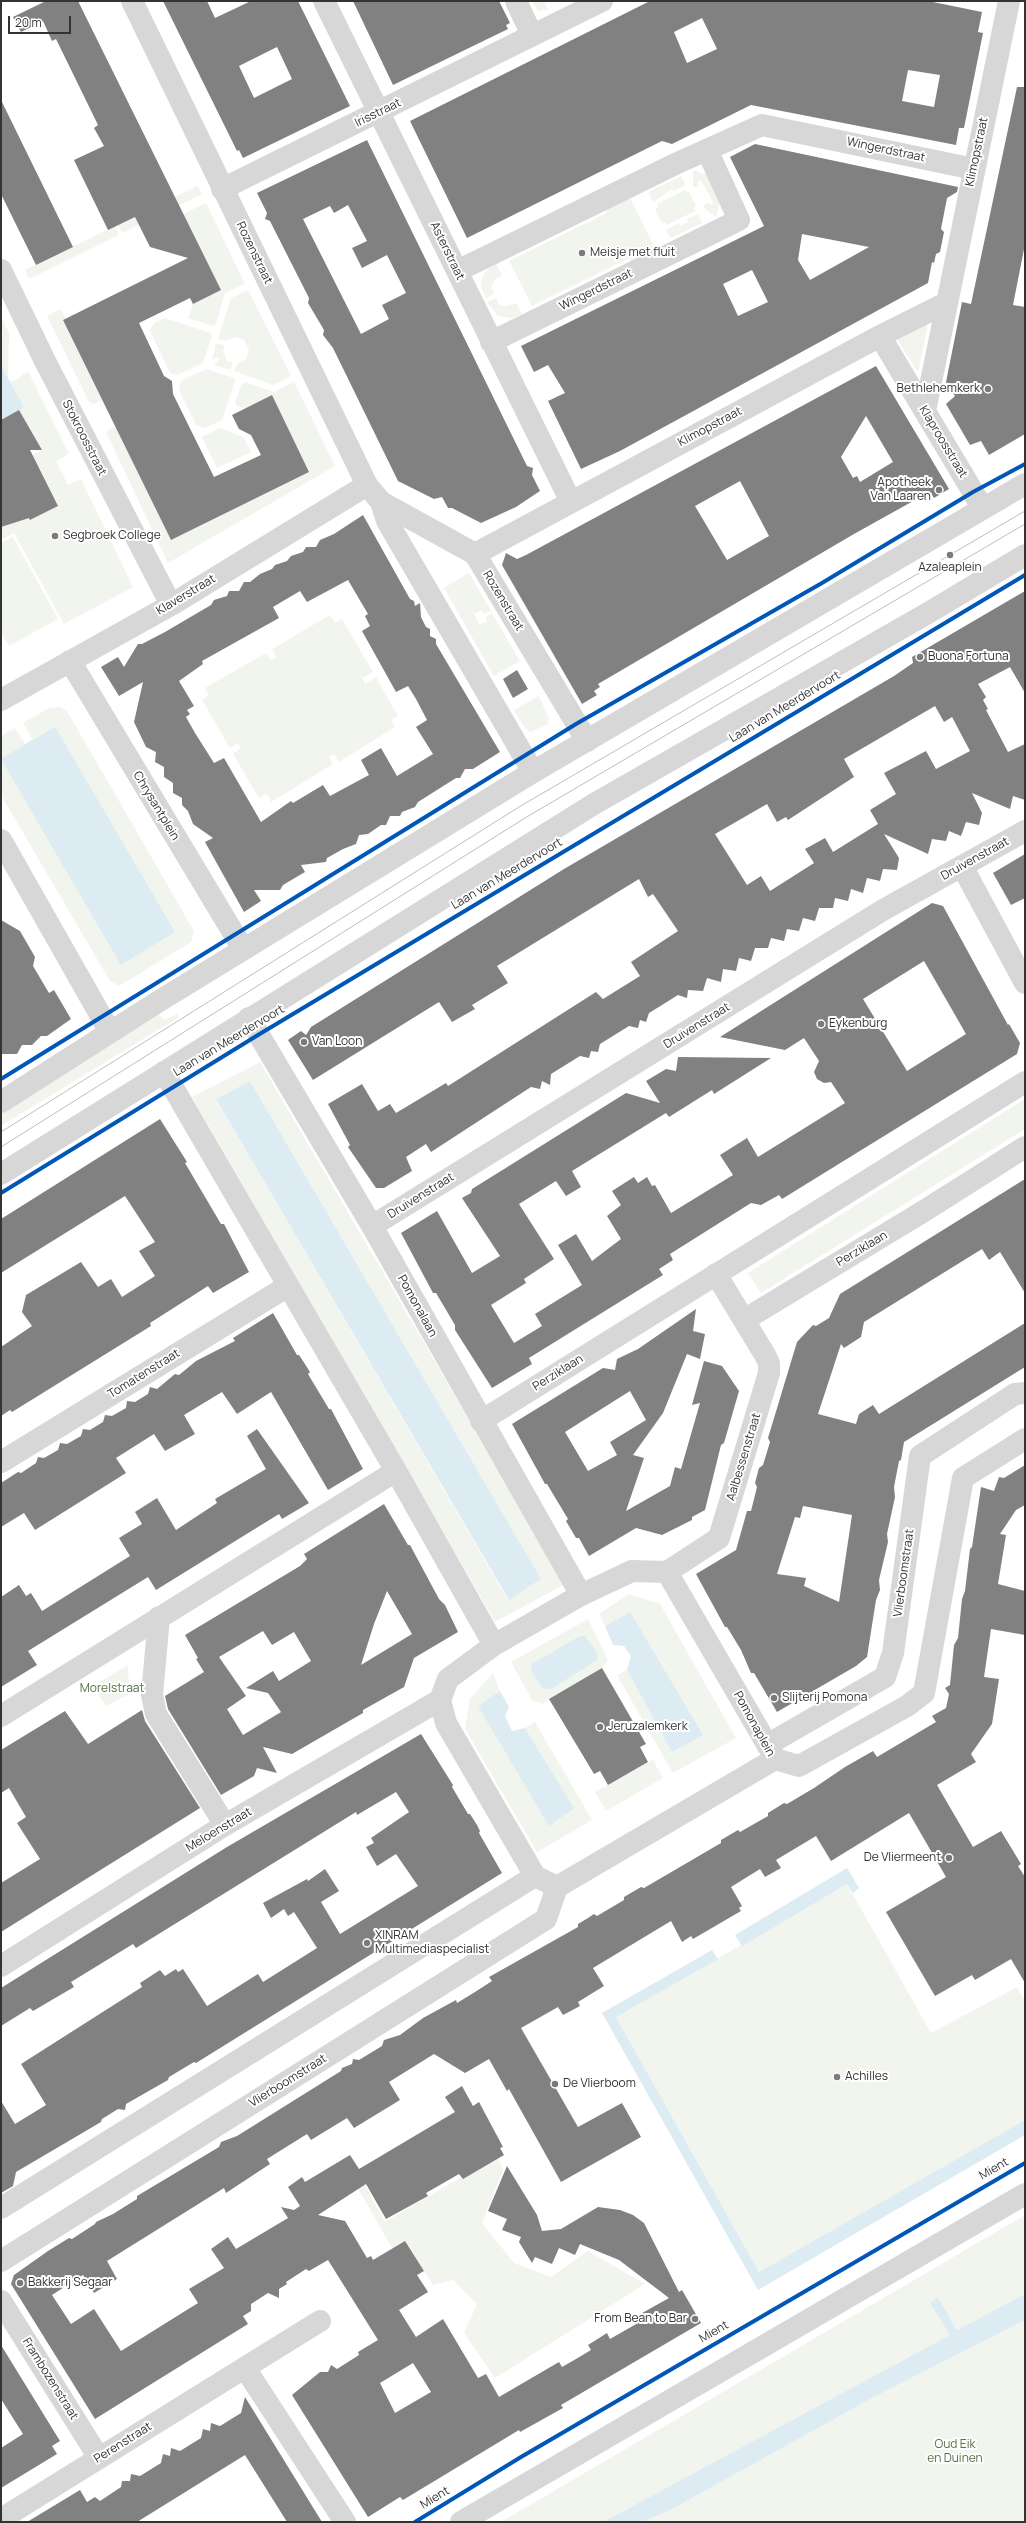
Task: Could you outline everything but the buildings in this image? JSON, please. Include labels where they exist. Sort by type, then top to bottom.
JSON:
[{"type":"street","name":"Rozenstraat","points":[[132,1],[367,485],[381,502],[475,554],[587,741]]},
{"type":"street","name":"Asterstraat","points":[[324,1],[571,502]]},
{"type":"street","points":[[516,1],[532,35]]},
{"type":"street","name":"Irisstraat","points":[[222,189],[379,113],[602,1]]},
{"type":"street","name":"Klimopstraat","points":[[925,411],[1009,1]]},
{"type":"street","name":"Wingerdstraat","points":[[457,271],[762,125],[974,169]]},
{"type":"street","name":"Wingerdstraat","points":[[491,342],[739,220],[707,150]]},
{"type":"street","name":"Stokroosstraat","points":[[1,270],[45,361],[171,605]]},
{"type":"street","name":"Klimopstraat","points":[[475,554],[880,336],[946,303]]},
{"type":"street","name":"Klaproosstraat","points":[[880,336],[982,507]]},
{"type":"street","points":[[1,1102],[243,949],[528,764],[587,741],[982,507],[1025,484]]},
{"type":"street","name":"Klaverstraat","points":[[1,700],[171,605],[367,485]]},
{"type":"street","name":"Rozenstraat","points":[[381,502],[387,521],[528,764]]},
{"type":"street","name":"Laan van Meerdervoort","points":[[1,1174],[594,804],[928,613],[1025,555]]},
{"type":"street","name":"Chrysantplein","points":[[70,661],[243,949]]},
{"type":"street","name":"Druivenstraat","points":[[372,1226],[883,910],[1025,831]]},
{"type":"street","points":[[1,840],[110,1032]]},
{"type":"street","points":[[962,866],[1025,983]]},
{"type":"street","name":"Pomonalaan","points":[[249,1018],[372,1226],[480,1421],[581,1595]]},
{"type":"street","points":[[164,1072],[396,1471],[494,1645]]},
{"type":"street","name":"Perziklaan","points":[[480,1421],[1025,1082]]},
{"type":"street","name":"Perziklaan","points":[[744,1320],[924,1211],[1025,1147]]},
{"type":"street","points":[[716,1274],[744,1320]]},
{"type":"street","name":"Tomatenstraat","points":[[1,1462],[288,1286]]},
{"type":"street","name":"Aalbessenstraat","points":[[668,1572],[719,1538],[726,1516],[769,1373],[769,1363],[744,1320]]},
{"type":"street","name":"Vlierboomstraat","points":[[771,1752],[885,1677],[893,1653],[920,1456],[1015,1394],[1025,1393]]},
{"type":"street","points":[[771,1752],[799,1766],[907,1706],[924,1693],[963,1478],[1025,1439]]},
{"type":"street","points":[[1,1716],[396,1471]]},
{"type":"street","points":[[558,1887],[535,1876],[446,1723],[440,1700],[448,1679],[494,1645],[581,1595],[632,1571],[668,1572]]},
{"type":"street","name":"Pomonaplein","points":[[558,1887],[771,1752],[668,1572]]},
{"type":"street","points":[[159,1617],[152,1695],[156,1714],[225,1825]]},
{"type":"street","name":"Meloenstraat","points":[[1,1966],[225,1825],[440,1700]]},
{"type":"street","points":[[1,2208],[535,1876]]},
{"type":"street","name":"Vlierboomstraat","points":[[1,2261],[546,1919],[558,1887]]},
{"type":"street","points":[[461,2522],[1025,2194]]},
{"type":"street","name":"Frambozenstraat","points":[[1,2301],[99,2458]]},
{"type":"street","name":"Perenstraat","points":[[1,2519],[320,2321]]},
{"type":"street","points":[[245,2368],[345,2522]]},
{"type":"green space","points":[[538,1],[548,1],[545,3],[548,10],[538,11],[533,3]]},
{"type":"green space","points":[[693,170],[707,175],[720,202],[716,217],[703,207],[706,203],[712,205],[713,202],[701,180],[698,182],[699,187],[693,187]]},
{"type":"green space","points":[[681,176],[686,185],[674,191],[672,189],[653,202],[648,192]]},
{"type":"green space","points":[[197,186],[202,194],[122,233],[118,225]]},
{"type":"green space","points":[[685,190],[687,193],[689,192],[696,206],[694,207],[695,211],[667,225],[665,222],[662,223],[655,209],[658,207],[657,204]]},
{"type":"green space","points":[[629,196],[656,251],[632,263],[629,258],[532,306],[509,261],[607,213],[605,208]]},
{"type":"green space","points":[[206,203],[245,284],[225,293],[216,324],[213,326],[188,318],[193,304],[220,290],[183,214]]},
{"type":"green space","points":[[698,214],[702,223],[670,238],[666,230],[679,223],[680,226],[688,222],[687,219]]},
{"type":"green space","points":[[115,226],[119,235],[29,279],[25,270]]},
{"type":"green space","points":[[496,264],[502,275],[495,279],[492,285],[491,288],[494,294],[486,298],[481,287],[482,277],[488,269]]},
{"type":"green space","points":[[248,290],[291,376],[273,385],[234,371],[237,364],[246,359],[249,350],[244,340],[235,337],[226,341],[218,339],[231,298]]},
{"type":"green space","points":[[496,298],[499,305],[507,306],[516,303],[522,314],[512,318],[498,316],[487,302]]},
{"type":"green space","points":[[61,309],[65,318],[63,320],[102,400],[94,404],[89,402],[47,316]]},
{"type":"green space","points":[[1,317],[9,333],[8,377],[1,365]]},
{"type":"green space","points":[[165,318],[211,333],[212,336],[203,363],[177,375],[170,373],[150,331],[154,323]]},
{"type":"green space","points":[[928,323],[919,369],[917,371],[897,339]]},
{"type":"green space","points":[[216,343],[225,346],[223,351],[227,361],[233,362],[230,370],[214,365],[219,360],[218,357],[212,360]]},
{"type":"green space","points":[[206,369],[234,378],[235,381],[222,420],[205,428],[196,425],[179,390],[181,381]]},
{"type":"green space","points":[[28,371],[69,454],[56,461],[68,485],[81,479],[133,587],[64,624],[14,533],[1,540],[1,527],[27,514],[31,520],[58,506],[40,469],[24,459],[42,450],[19,410],[24,407],[10,381],[14,381]]},
{"type":"green space","points":[[245,382],[274,392],[294,382],[335,466],[168,563],[106,432],[115,426],[171,540],[309,472],[272,395],[245,408],[237,406],[235,402],[242,384]]},
{"type":"green space","points":[[220,428],[243,437],[251,452],[217,468],[202,437]]},
{"type":"green space","points":[[13,537],[58,619],[9,646],[1,633],[1,543]]},
{"type":"green space","points":[[469,573],[491,611],[484,614],[482,610],[474,614],[480,625],[487,621],[486,617],[492,613],[520,661],[494,676],[444,588]]},
{"type":"green space","points":[[330,615],[335,623],[342,619],[373,672],[362,678],[365,684],[376,677],[398,716],[391,720],[395,727],[339,762],[334,754],[329,757],[333,764],[271,802],[267,794],[259,798],[233,754],[241,748],[238,743],[230,748],[202,700],[209,695],[205,688],[266,653],[271,660],[276,657],[272,649]]},
{"type":"green space","points":[[539,696],[549,719],[547,725],[530,732],[525,728],[514,710]]},
{"type":"green space","points":[[60,707],[67,711],[194,931],[191,942],[119,986],[110,981],[1,795],[1,736],[15,728],[25,744],[32,739],[23,723],[49,708]]},
{"type":"green space","points":[[158,1013],[164,1020],[177,1014],[179,1017],[1,1126],[1,1110]]},
{"type":"green space","points":[[260,1062],[565,1584],[495,1622],[192,1097]],"holes":[[[250,1081],[541,1579],[508,1600],[216,1099]]]},
{"type":"green space","points":[[1025,1099],[1025,1129],[761,1293],[748,1273]]},
{"type":"green space","points":[[628,1594],[660,1604],[736,1738],[673,1773],[617,1675],[627,1670],[672,1752],[630,1612],[605,1626],[599,1614]]},
{"type":"green space","points":[[588,1619],[608,1660],[599,1671],[542,1704],[532,1700],[511,1662]]},
{"type":"green space","name":"Morelstraat","points":[[128,1665],[129,1694],[106,1706],[93,1686]]},
{"type":"green space","points":[[493,1673],[500,1691],[478,1706],[574,1808],[525,1728],[535,1722],[592,1820],[537,1852],[465,1729],[470,1699]]},
{"type":"green space","points":[[653,1760],[663,1778],[606,1811],[595,1792]]},
{"type":"green space","name":"Achilles","points":[[847,1884],[931,2033],[1017,1987],[1025,2001],[1025,2120],[759,2272],[616,2017]]},
{"type":"green space","points":[[497,2156],[503,2170],[482,2223],[514,2263],[551,2277],[588,2251],[645,2284],[495,2378],[464,2333],[477,2304],[453,2280],[433,2285],[409,2247],[395,2253],[353,2180],[363,2182],[385,2222]]},
{"type":"green space","points":[[1025,2215],[1025,2294],[957,2330],[939,2298],[931,2303],[950,2335],[603,2522],[501,2522]]},
{"type":"green space","name":"Oud Eik en Duinen","points":[[1025,2320],[1025,2522],[643,2522],[674,2508],[874,2397]]},
{"type":"shaded area","points":[[1,365],[24,407],[1,421]]},
{"type":"shaded area","points":[[55,727],[175,932],[121,965],[1,759]]},
{"type":"shaded area","points":[[250,1081],[541,1579],[509,1600],[216,1099]]},
{"type":"shaded area","points":[[630,1612],[703,1735],[672,1752],[627,1670],[631,1656],[624,1646],[613,1645],[605,1626]]},
{"type":"shaded area","points":[[580,1636],[585,1636],[598,1654],[597,1660],[551,1689],[542,1688],[531,1670],[532,1664]]},
{"type":"shaded area","points":[[500,1691],[509,1707],[505,1716],[512,1731],[525,1728],[574,1808],[549,1826],[478,1706]]},
{"type":"shaded area","points":[[847,1868],[859,1888],[853,1893],[847,1884],[742,1946],[735,1935]]},
{"type":"shaded area","points":[[712,1950],[718,1959],[616,2017],[759,2272],[1025,2120],[1025,2135],[758,2290],[602,2013]]},
{"type":"shaded area","points":[[1025,2294],[1025,2320],[874,2397],[674,2508],[643,2522],[603,2522],[950,2335],[930,2303],[938,2297],[957,2330]]},
{"type":"tram line","points":[[1,1132],[519,807],[1025,511]]},
{"type":"tram line","points":[[1,1147],[525,818],[1025,524]]},
{"type":"cycle path","points":[[1,1079],[576,724],[822,583],[973,492],[1025,464]]},
{"type":"cycle path","points":[[1,1193],[258,1035],[1025,575]]},
{"type":"cycle path","name":"Mient","points":[[415,2522],[521,2457],[1025,2163]]},
{"type":"place","name":"Meisje met fluit","points":[[582,253]]},
{"type":"place","name":"Bethlehemkerk","points":[[988,389]]},
{"type":"place","name":"Apotheek Van Laaren","points":[[939,490]]},
{"type":"place","name":"Segbroek College","points":[[55,536]]},
{"type":"place","name":"Azaleaplein","points":[[950,555]]},
{"type":"place","name":"Buona Fortuna","points":[[920,657]]},
{"type":"place","name":"Eykenburg","points":[[821,1024]]},
{"type":"place","name":"Van Loon","points":[[304,1042]]},
{"type":"place","name":"Slijterij Pomona","points":[[774,1698]]},
{"type":"place","name":"Jeruzalemkerk","points":[[600,1727]]},
{"type":"place","name":"De Vliermeent","points":[[949,1858]]},
{"type":"place","name":"XINRAM Multimediaspecialist","points":[[367,1943]]},
{"type":"place","name":"Achilles","points":[[837,2077]]},
{"type":"place","name":"De Vlierboom","points":[[555,2084]]},
{"type":"place","name":"Bakkerij Segaar","points":[[20,2283]]},
{"type":"place","name":"From Bean to Bar","points":[[695,2319]]}]
